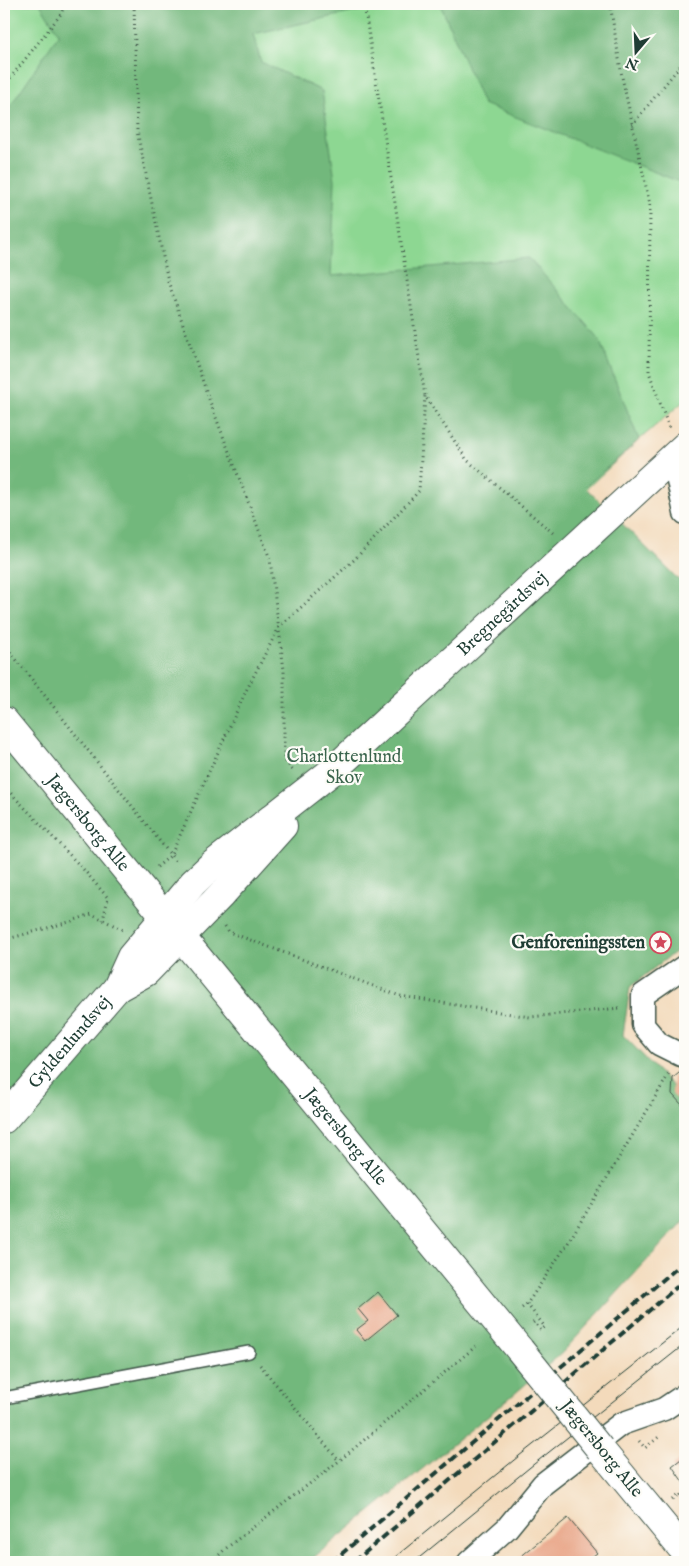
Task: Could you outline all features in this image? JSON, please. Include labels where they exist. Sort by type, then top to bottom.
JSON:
[{"type":"street","points":[[679,452],[685,513]]},
{"type":"street","name":"Bregnegårdsvej","points":[[173,926],[193,883],[212,865],[330,772],[679,452]]},
{"type":"street","name":"Jægersborg Alle","points":[[4,721],[685,1552]]},
{"type":"street","name":"Bregnegårdsvej","points":[[173,926],[210,906],[330,772]]},
{"type":"street","name":"Gyldenlundsvej","points":[[4,1119],[117,988],[131,957],[139,947],[173,926]]},
{"type":"street","name":"Gyldenlundsvej","points":[[117,988],[146,972],[173,926]]},
{"type":"street","points":[[683,1053],[659,1044],[643,1025],[643,995],[685,966]]},
{"type":"street","points":[[469,1562],[507,1528],[543,1484],[621,1424],[664,1409],[685,1395]]},
{"type":"lane","points":[[4,1398],[249,1352]]},
{"type":"path","points":[[4,86],[61,14],[65,4]]},
{"type":"path","points":[[134,4],[137,131],[168,281],[210,402],[270,559],[284,670],[284,759],[307,790]]},
{"type":"path","points":[[171,855],[246,691],[279,627],[355,559],[419,491],[425,396],[364,4]]},
{"type":"path","points":[[610,4],[622,77],[650,205],[649,372],[679,452]]},
{"type":"path","points":[[632,125],[685,60]]},
{"type":"path","points":[[425,396],[467,460],[573,550]]},
{"type":"path","points":[[4,644],[193,883]]},
{"type":"path","points":[[4,786],[108,898],[103,920]]},
{"type":"path","points":[[210,906],[229,932],[400,996],[530,1017],[634,1007],[643,1010]]},
{"type":"path","points":[[4,940],[92,914],[128,932],[139,947]]},
{"type":"path","points":[[522,1308],[568,1243],[683,1053]]},
{"type":"path","points":[[526,1304],[545,1327],[541,1330],[534,1322]]},
{"type":"path","points":[[212,1562],[225,1549],[339,1461],[476,1346]]},
{"type":"path","points":[[249,1352],[339,1461]]},
{"type":"green space","points":[[4,4],[685,4],[685,400],[639,440],[192,853],[4,1077]]},
{"type":"green space","name":"Charlottenlund Skov","points":[[40,4],[390,4],[253,34],[261,62],[322,91],[335,180],[331,276],[529,258],[598,337],[639,440],[585,487],[684,585],[685,590],[685,944],[630,987],[623,1035],[685,1099],[685,1219],[562,1353],[308,1562],[4,1562],[4,115],[59,34]]},
{"type":"green space","points":[[440,4],[685,4],[685,184],[483,104]]},
{"type":"building","points":[[685,1068],[685,1106],[683,1106],[672,1094],[673,1078]]},
{"type":"building","points":[[378,1292],[397,1315],[365,1341],[356,1330],[368,1321],[358,1309]]},
{"type":"building","points":[[685,1456],[685,1485],[672,1466]]},
{"type":"building","points":[[568,1518],[597,1553],[585,1562],[514,1562]]},
{"type":"tram line","points":[[389,1562],[685,1325]]},
{"type":"tram line","points":[[414,1562],[685,1344]]},
{"type":"railway","points":[[332,1562],[685,1261]]},
{"type":"railway","points":[[354,1562],[685,1280]]},
{"type":"place","name":"Genforeningssten","points":[[661,943]]}]
